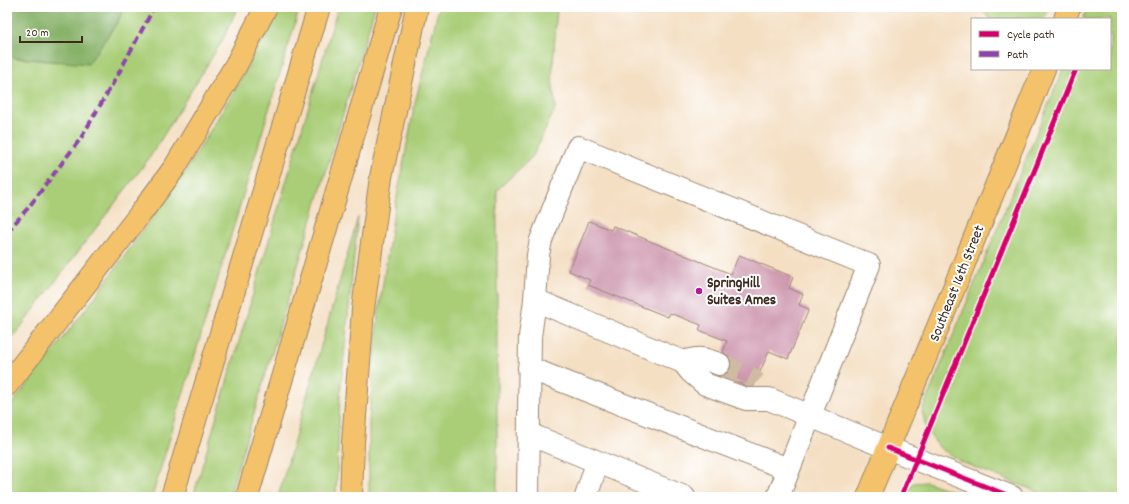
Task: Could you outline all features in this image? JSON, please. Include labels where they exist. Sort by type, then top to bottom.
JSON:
[{"type":"main road","points":[[7,385],[176,167],[236,65],[266,7]]},
{"type":"main road","points":[[172,497],[319,7]]},
{"type":"main road","points":[[247,497],[391,7]]},
{"type":"main road","points":[[351,497],[353,443],[363,309],[381,177],[417,7]]},
{"type":"main road","points":[[1064,18],[1070,7]]},
{"type":"main road","name":"Southeast 16th Street","points":[[868,497],[1044,70]]},
{"type":"street","points":[[528,497],[530,337],[535,300],[538,255],[541,240],[578,147],[869,264],[778,497]]},
{"type":"street","points":[[535,300],[683,362],[691,372],[705,384],[746,400],[762,391],[809,416],[1012,497]]},
{"type":"street","points":[[683,362],[695,358],[704,359],[719,364]]},
{"type":"street","points":[[529,368],[788,469]]},
{"type":"street","points":[[528,434],[684,497]]},
{"type":"street","points":[[586,497],[597,463]]},
{"type":"green space","points":[[7,7],[125,7],[117,23],[88,64],[7,57]]},
{"type":"green space","points":[[125,7],[238,7],[222,41],[150,157],[7,345],[7,57],[57,62],[117,23]]},
{"type":"green space","points":[[277,7],[300,7],[152,497],[7,497],[7,410],[95,297],[187,169],[243,76]]},
{"type":"green space","points":[[338,7],[375,7],[229,497],[193,497]]},
{"type":"green space","points":[[439,7],[557,7],[552,80],[556,107],[533,156],[497,190],[497,497],[369,497],[369,421],[378,316],[393,218],[415,103]]},
{"type":"green space","points":[[981,7],[1049,7],[1044,18],[989,18]]},
{"type":"green space","points":[[1088,7],[1122,7],[1122,497],[1051,497],[961,462],[940,448],[927,431],[922,411],[1063,70],[1111,70],[1111,18],[1083,18]]},
{"type":"green space","points":[[358,217],[340,396],[336,497],[278,497]]},
{"type":"green space","points":[[927,482],[970,497],[906,497],[913,483]]},
{"type":"building","name":"SpringHill Suites Ames","points":[[589,221],[611,230],[613,226],[731,274],[739,255],[793,277],[789,288],[803,294],[799,305],[809,309],[788,359],[769,351],[754,386],[748,386],[720,376],[727,374],[731,368],[729,356],[723,352],[727,341],[699,330],[701,325],[670,313],[668,317],[588,285],[590,280],[569,271]]},
{"type":"tunnel","points":[[719,364],[751,378],[756,383]]},
{"type":"marked path","points":[[7,232],[28,208],[81,138],[116,78],[153,7]]},
{"type":"cycle path","points":[[901,497],[1076,70]]},
{"type":"cycle path","points":[[888,448],[1012,497]]},
{"type":"place","name":"SpringHill Suites Ames","points":[[699,291]]}]
